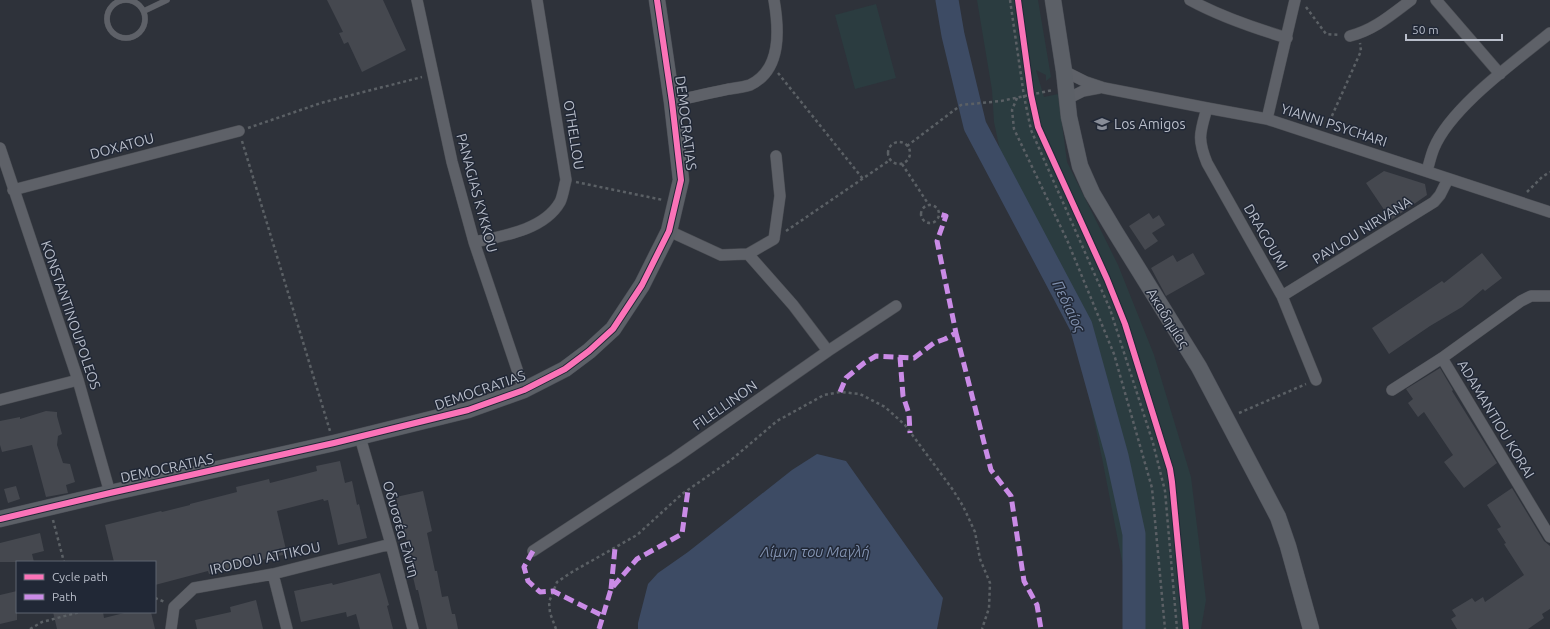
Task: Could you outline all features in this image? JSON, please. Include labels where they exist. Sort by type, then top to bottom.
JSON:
[{"type":"street","name":"PANAGIAS KYKKOU","points":[[417,0],[452,162],[474,242],[524,390]]},
{"type":"street","name":"OTHELLOU","points":[[474,242],[519,232],[545,219],[560,202],[566,180],[537,0]]},
{"type":"street","name":"DEMOCRATIAS","points":[[0,519],[110,492],[360,437],[468,410],[524,390],[565,369],[589,351],[613,329],[642,285],[669,231],[681,180],[672,102],[657,0]]},
{"type":"street","points":[[672,102],[750,85],[762,76],[772,65],[776,48],[777,17],[774,0]]},
{"type":"street","name":"Ακαδημίας","points":[[1053,0],[1066,86],[1069,117],[1080,166],[1092,192],[1114,230],[1199,367],[1278,517],[1288,546],[1311,629]]},
{"type":"street","points":[[1190,0],[1222,16],[1287,38]]},
{"type":"street","points":[[1354,35],[1371,29],[1411,0]]},
{"type":"street","points":[[1436,0],[1500,74]]},
{"type":"street","points":[[1267,119],[1287,38],[1300,3]]},
{"type":"street","points":[[1427,171],[1434,148],[1451,121],[1467,103],[1550,33]]},
{"type":"street","name":"YIANNI PSYCHARI","points":[[1066,86],[1086,82],[1104,88],[1267,119],[1550,212]]},
{"type":"street","name":"YIANNI PSYCHARI","points":[[1066,86],[1082,91],[1104,88]]},
{"type":"street","name":"DRAGOUMI","points":[[1207,108],[1201,130],[1201,148],[1207,162],[1282,296],[1316,380]]},
{"type":"street","name":"DOXATOU","points":[[13,190],[239,131]]},
{"type":"street","name":"KONSTANTINOUPOLEOS","points":[[0,148],[78,380],[110,492]]},
{"type":"street","points":[[669,231],[721,254],[748,254],[774,239],[780,196],[776,156]]},
{"type":"street","name":"PAVLOU NIRVANA","points":[[1282,296],[1434,202],[1440,195],[1448,179]]},
{"type":"street","points":[[748,254],[793,305],[828,351]]},
{"type":"street","points":[[1392,390],[1442,358],[1521,301],[1530,296],[1550,296]]},
{"type":"street","name":"FILELLINON","points":[[533,551],[675,458],[828,351],[896,306]]},
{"type":"street","name":"ADAMANTIOU KORAI","points":[[1442,358],[1550,537]]},
{"type":"street","points":[[0,400],[78,380]]},
{"type":"street","name":"Οδυσσέα Ελύτη","points":[[360,437],[391,544],[413,629]]},
{"type":"street","name":"IRODOU ATTIKOU","points":[[171,629],[174,607],[194,588],[273,574],[391,544]]},
{"type":"street","points":[[273,574],[287,629]]},
{"type":"lane","points":[[129,0],[138,4],[144,11],[145,23],[141,32],[131,38],[117,36],[111,31],[107,20],[110,9],[117,2],[129,0]]},
{"type":"lane","points":[[144,11],[167,0]]},
{"type":"path","points":[[1010,0],[1024,96],[1031,130],[1110,309],[1152,443],[1165,491],[1177,629]]},
{"type":"path","points":[[1300,3],[1326,34],[1354,35],[1360,51],[1323,137]]},
{"type":"path","points":[[772,65],[863,179]]},
{"type":"path","points":[[334,443],[239,131],[320,103],[432,74]]},
{"type":"path","points":[[907,146],[961,105],[1000,101],[1024,96],[1032,98],[1066,86]]},
{"type":"path","points":[[1030,87],[1032,98]]},
{"type":"path","points":[[1017,98],[1012,110],[1014,129],[1067,240],[1114,354],[1152,488],[1165,629]]},
{"type":"path","points":[[902,164],[910,154],[907,146],[900,142],[893,144],[888,151],[888,156],[893,162],[902,164],[930,205],[937,209],[939,214],[935,222],[929,223],[924,221],[921,216],[922,210],[930,205]]},
{"type":"path","points":[[774,239],[890,160]]},
{"type":"path","points":[[1518,201],[1542,177],[1550,172]]},
{"type":"path","points":[[566,180],[676,203]]},
{"type":"path","points":[[1226,418],[1316,380]]},
{"type":"path","points":[[556,629],[550,613],[549,602],[557,582],[637,535],[682,494],[731,460],[776,421],[824,395],[840,392],[860,394],[885,408],[900,421],[963,506],[975,532],[980,559],[990,583],[989,608],[982,629]]},
{"type":"path","points":[[50,507],[64,561]]},
{"type":"path","points":[[30,629],[42,622],[73,613]]},
{"type":"shaded area","points":[[977,0],[1038,0],[1051,77],[1046,81],[1046,75],[1036,70],[1044,97],[1058,94],[1067,162],[1118,265],[1154,355],[1191,477],[1206,600],[1201,629],[1133,629],[1126,582],[1103,463],[1069,300],[1023,198],[1001,155],[994,122],[992,90]]},
{"type":"shaded area","points":[[876,4],[896,78],[855,89],[835,15]]},
{"type":"water","name":"Λίμνη του Μαγλή","points":[[817,454],[846,461],[943,598],[937,629],[638,629],[638,623],[648,584],[658,573],[688,552],[792,470]]},
{"type":"building","points":[[327,0],[383,0],[406,50],[362,72],[348,42],[344,44],[339,33],[343,32]]},
{"type":"building","points":[[1384,171],[1425,184],[1427,195],[1391,220],[1366,183]]},
{"type":"building","points":[[1149,213],[1153,219],[1159,215],[1165,225],[1152,233],[1158,241],[1145,250],[1129,226]]},
{"type":"building","points":[[1193,253],[1205,274],[1166,296],[1151,268],[1173,255],[1177,262]]},
{"type":"building","points":[[1482,253],[1502,278],[1485,291],[1483,289],[1462,307],[1430,326],[1389,354],[1372,328],[1442,281],[1444,283]]},
{"type":"building","points":[[1440,368],[1453,390],[1452,391],[1497,463],[1464,488],[1444,462],[1453,455],[1424,412],[1418,417],[1408,403],[1413,399],[1406,389]]},
{"type":"building","points":[[46,411],[57,412],[62,434],[58,436],[57,445],[63,463],[70,464],[75,482],[66,485],[68,493],[46,497],[32,445],[2,452],[0,445],[0,421],[20,417],[20,419]]},
{"type":"building","points":[[340,461],[345,483],[352,481],[357,505],[359,504],[367,538],[338,545],[328,500],[324,501],[323,499],[277,511],[287,554],[209,574],[208,571],[156,585],[156,561],[114,561],[105,525],[190,505],[237,492],[236,487],[269,479],[270,483],[317,471],[316,466]]},
{"type":"building","points":[[16,486],[20,499],[8,503],[4,489]]},
{"type":"building","points":[[1512,488],[1544,541],[1550,546],[1550,609],[1542,614],[1544,618],[1528,629],[1457,629],[1451,619],[1456,616],[1452,610],[1472,598],[1475,602],[1483,597],[1485,602],[1524,575],[1504,544],[1506,543],[1497,529],[1501,527],[1487,505]]},
{"type":"building","points":[[423,491],[432,531],[427,533],[435,571],[437,571],[442,597],[448,596],[452,614],[455,614],[458,629],[427,629],[418,590],[416,590],[407,550],[409,550],[396,497]]},
{"type":"building","points":[[40,533],[44,551],[32,554],[34,561],[0,562],[0,543]]},
{"type":"building","points":[[380,573],[389,605],[387,606],[393,629],[360,629],[356,614],[347,617],[346,612],[301,622],[294,591],[332,583],[333,585]]},
{"type":"building","points":[[16,591],[17,620],[0,624],[0,595]]},
{"type":"building","points":[[256,600],[263,629],[197,629],[195,620],[231,612],[230,607]]},
{"type":"building","points":[[53,613],[103,613],[104,618],[124,613],[151,613],[155,629],[57,629]]},
{"type":"waterway","name":"Πεδιαίος","points":[[947,0],[953,35],[975,126],[1081,326],[1117,456],[1134,534],[1134,629]]},
{"type":"marked path","points":[[840,392],[846,378],[864,363],[876,356],[914,358],[934,343],[956,333],[937,241],[946,216],[939,214]]},
{"type":"marked path","points":[[956,333],[991,470],[1011,496],[1024,581],[1037,605],[1041,629]]},
{"type":"marked path","points":[[900,357],[903,396],[909,414],[910,433]]},
{"type":"marked path","points":[[599,629],[611,589],[637,559],[682,534],[688,490]]},
{"type":"marked path","points":[[611,589],[615,548]]},
{"type":"marked path","points":[[533,551],[524,567],[528,581],[540,592],[553,591],[603,616]]},
{"type":"cycle path","points":[[0,519],[334,443],[468,410],[524,390],[565,369],[589,351],[613,329],[642,285],[669,231],[681,180],[672,102],[657,0]]},
{"type":"cycle path","points":[[1018,0],[1031,95],[1038,127],[1107,279],[1125,324],[1170,469],[1186,629]]},
{"type":"place","name":"Los Amigos","points":[[1102,124]]}]
